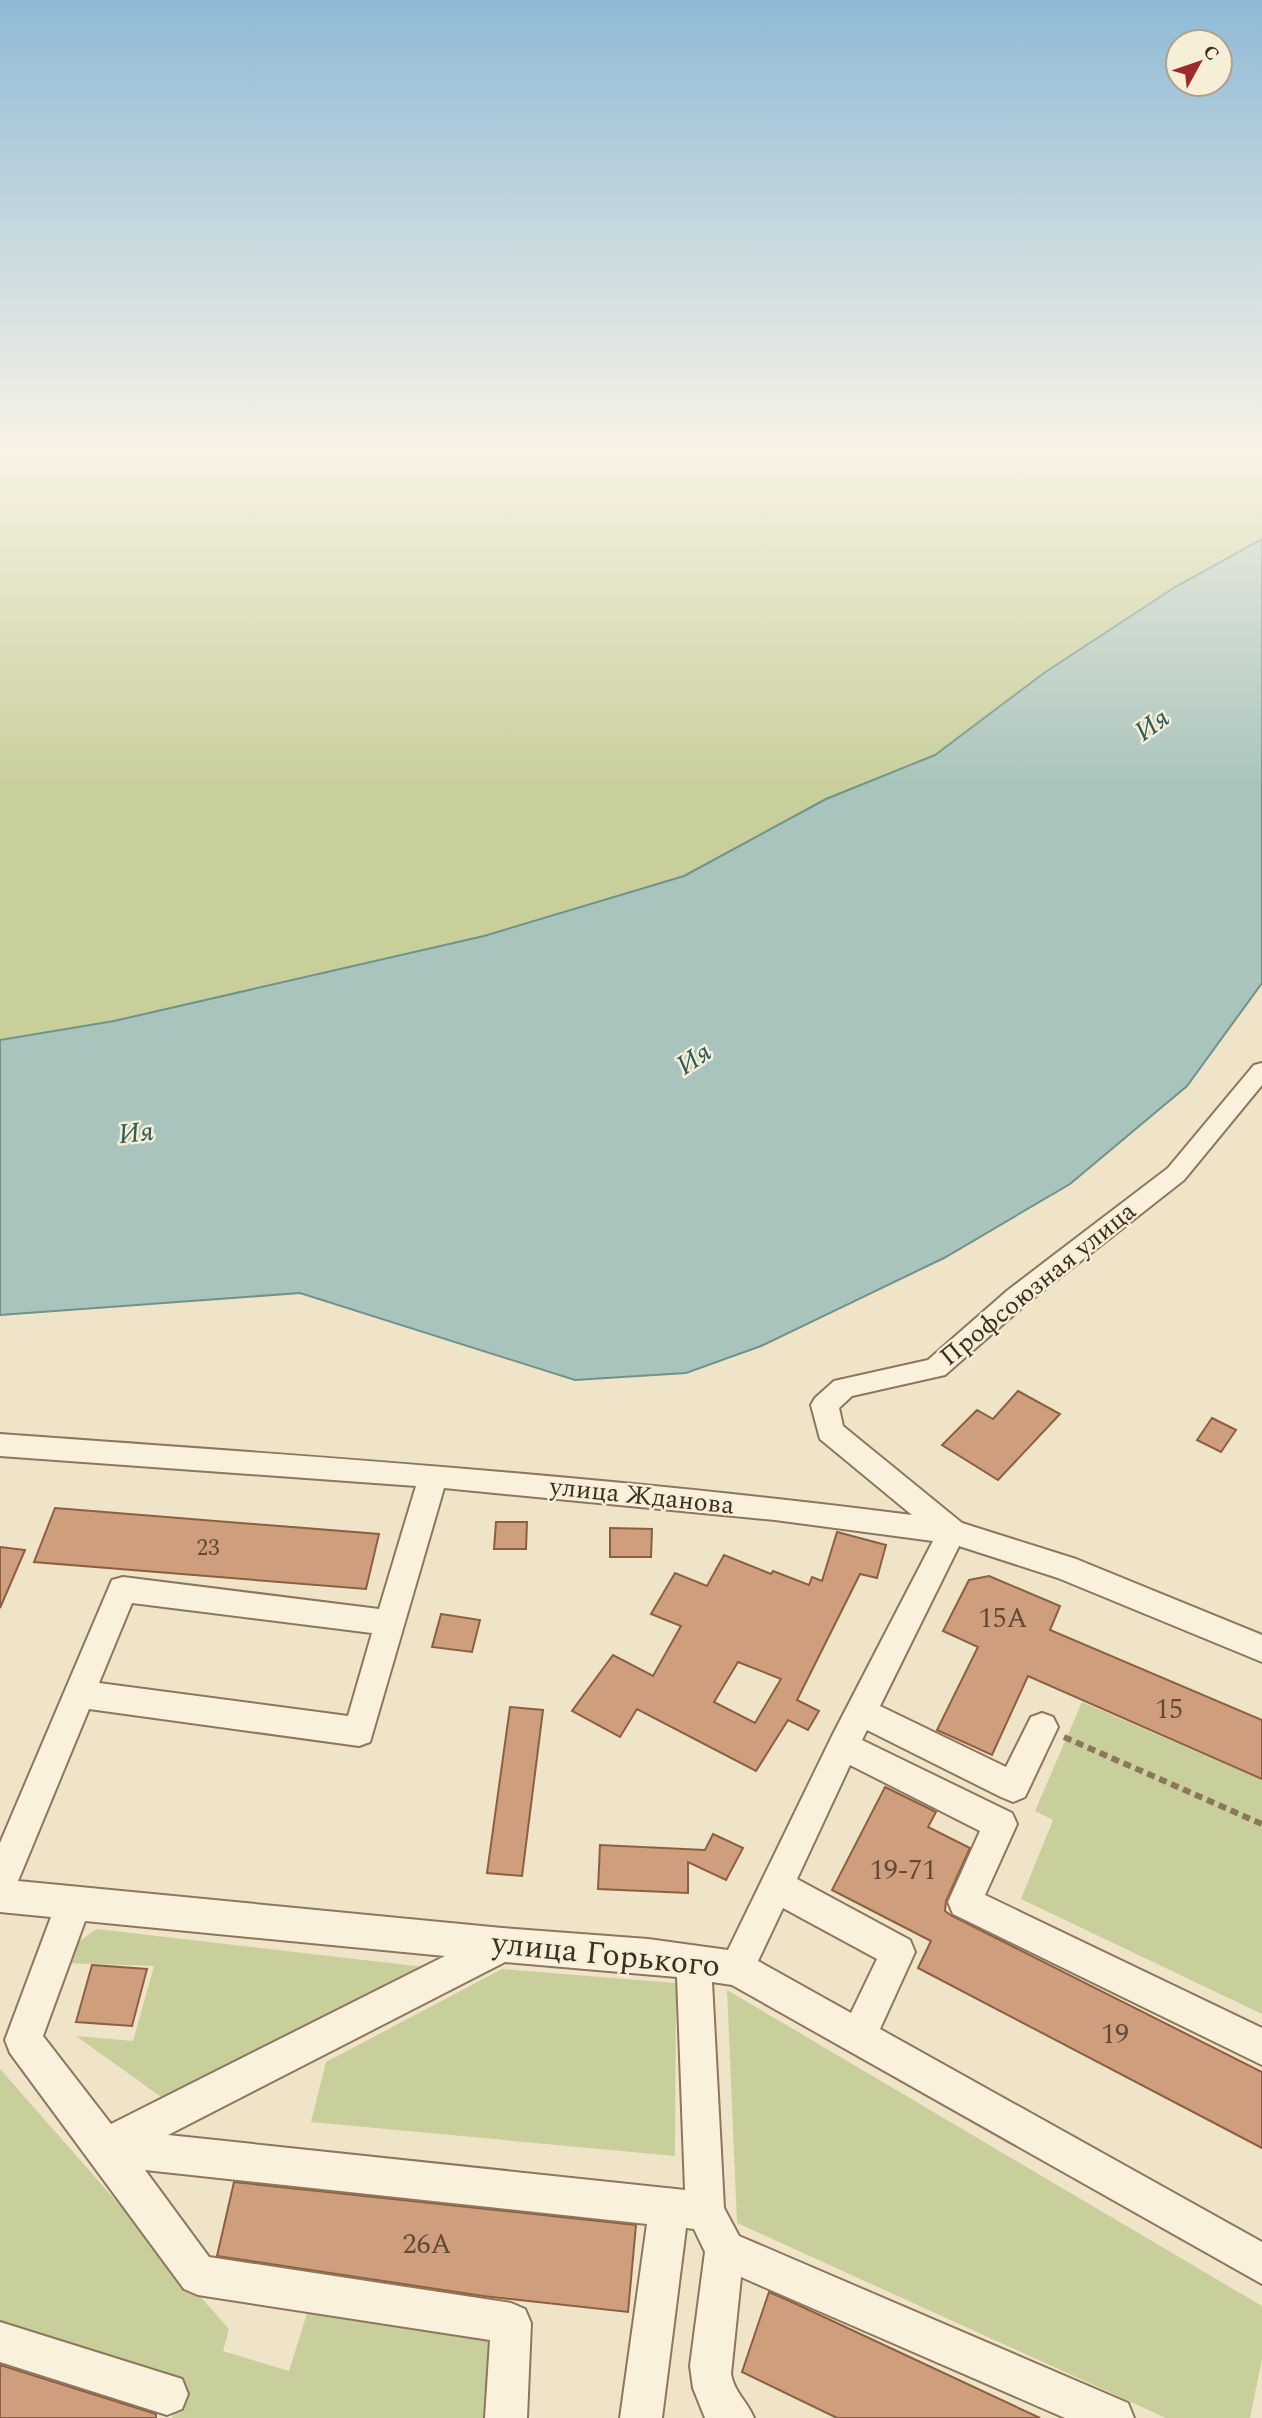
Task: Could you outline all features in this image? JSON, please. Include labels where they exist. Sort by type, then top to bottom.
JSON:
[{"type":"street","name":"Профсоюзная улица","points":[[953,1532],[830,1432],[825,1405],[844,1388],[936,1368],[1017,1297],[1176,1174],[1262,1070]]},
{"type":"street","name":"улица Жданова","points":[[0,1445],[433,1476],[775,1509],[953,1532],[1066,1568],[1262,1649]]},
{"type":"street","points":[[79,1694],[359,1732],[433,1476]]},
{"type":"street","points":[[737,1968],[843,1746],[953,1532]]},
{"type":"street","points":[[0,1883],[123,1589],[390,1623]]},
{"type":"street","points":[[861,1712],[1013,1787],[1042,1727]]},
{"type":"street","points":[[843,1746],[1000,1824],[965,1902],[1262,2048]]},
{"type":"street","points":[[776,1886],[898,1952],[858,2037]]},
{"type":"street","name":"улица Горького","points":[[0,1896],[502,1945],[648,1956],[737,1968],[1262,2263]]},
{"type":"street","points":[[74,1903],[23,2040],[105,2147],[198,2276],[511,2323],[506,2418]]},
{"type":"street","points":[[105,2147],[502,1945]]},
{"type":"street","points":[[641,2418],[687,2209],[694,1964]]},
{"type":"street","points":[[105,2147],[687,2209],[725,2250],[1113,2418]]},
{"type":"street","points":[[725,2250],[710,2366],[716,2399],[733,2418]]},
{"type":"street","points":[[0,2342],[167,2394]]},
{"type":"path","points":[[1042,1727],[1262,1824]]},
{"type":"green space","points":[[0,560],[1224,560],[1175,587],[1044,673],[935,755],[826,799],[684,876],[484,936],[114,1021],[0,1040]]},
{"type":"green space","points":[[1082,1702],[1262,1780],[1262,2014],[1021,1899],[1053,1820],[1035,1811]]},
{"type":"green space","points":[[97,1929],[424,1967],[161,2097],[76,2036],[133,2041],[154,1966],[61,1963],[68,1949]]},
{"type":"green space","points":[[502,1969],[676,1983],[675,2156],[311,2122],[326,2062]]},
{"type":"green space","points":[[727,1990],[1262,2306],[1262,2359],[1250,2418],[1166,2418],[737,2223]]},
{"type":"green space","points":[[0,2069],[229,2329],[223,2351],[289,2371],[308,2310],[496,2340],[489,2418],[172,2418],[183,2387],[0,2322]]},
{"type":"water","name":"Ия","points":[[1224,560],[1262,560],[1262,983],[1187,1086],[1070,1184],[944,1258],[761,1346],[686,1373],[575,1380],[300,1293],[0,1315],[0,1040],[114,1021],[484,936],[684,876],[826,799],[935,755],[1044,673],[1175,587]]},
{"type":"building","points":[[1018,1391],[1060,1414],[998,1480],[942,1445],[977,1410],[993,1419]]},
{"type":"building","points":[[1212,1418],[1236,1430],[1221,1452],[1197,1440]]},
{"type":"building","points":[[55,1508],[379,1534],[366,1589],[34,1562]]},
{"type":"building","points":[[496,1522],[527,1522],[526,1549],[494,1549]]},
{"type":"building","points":[[610,1528],[652,1529],[651,1557],[610,1557]]},
{"type":"building","points":[[837,1532],[886,1545],[877,1578],[860,1574],[797,1700],[819,1711],[808,1730],[788,1720],[756,1771],[637,1709],[620,1737],[572,1711],[613,1655],[653,1676],[681,1626],[651,1614],[675,1573],[707,1586],[724,1555],[771,1574],[773,1571],[809,1585],[812,1577],[822,1581]],"holes":[[[738,1662],[781,1679],[755,1723],[714,1702]]]},
{"type":"building","points":[[0,1547],[25,1550],[0,1608]]},
{"type":"building","points":[[989,1576],[1060,1606],[1050,1630],[1262,1720],[1262,1779],[1028,1676],[992,1755],[937,1730],[978,1647],[943,1631],[969,1580]]},
{"type":"building","points":[[441,1614],[480,1620],[472,1652],[432,1647]]},
{"type":"building","points":[[510,1707],[543,1710],[522,1876],[487,1873]]},
{"type":"building","points":[[885,1787],[936,1812],[928,1827],[970,1848],[946,1901],[945,1911],[1262,2072],[1262,2148],[918,1968],[931,1941],[832,1890]]},
{"type":"building","points":[[713,1834],[743,1848],[726,1880],[688,1862],[688,1893],[598,1889],[600,1845],[705,1850]]},
{"type":"building","points":[[92,1965],[147,1969],[132,2026],[76,2022]]},
{"type":"building","points":[[234,2182],[636,2225],[628,2312],[483,2296],[217,2256]]},
{"type":"building","points":[[769,2292],[1040,2418],[837,2418],[742,2372]]},
{"type":"building","points":[[0,2365],[156,2414],[156,2418],[0,2418]]}]
